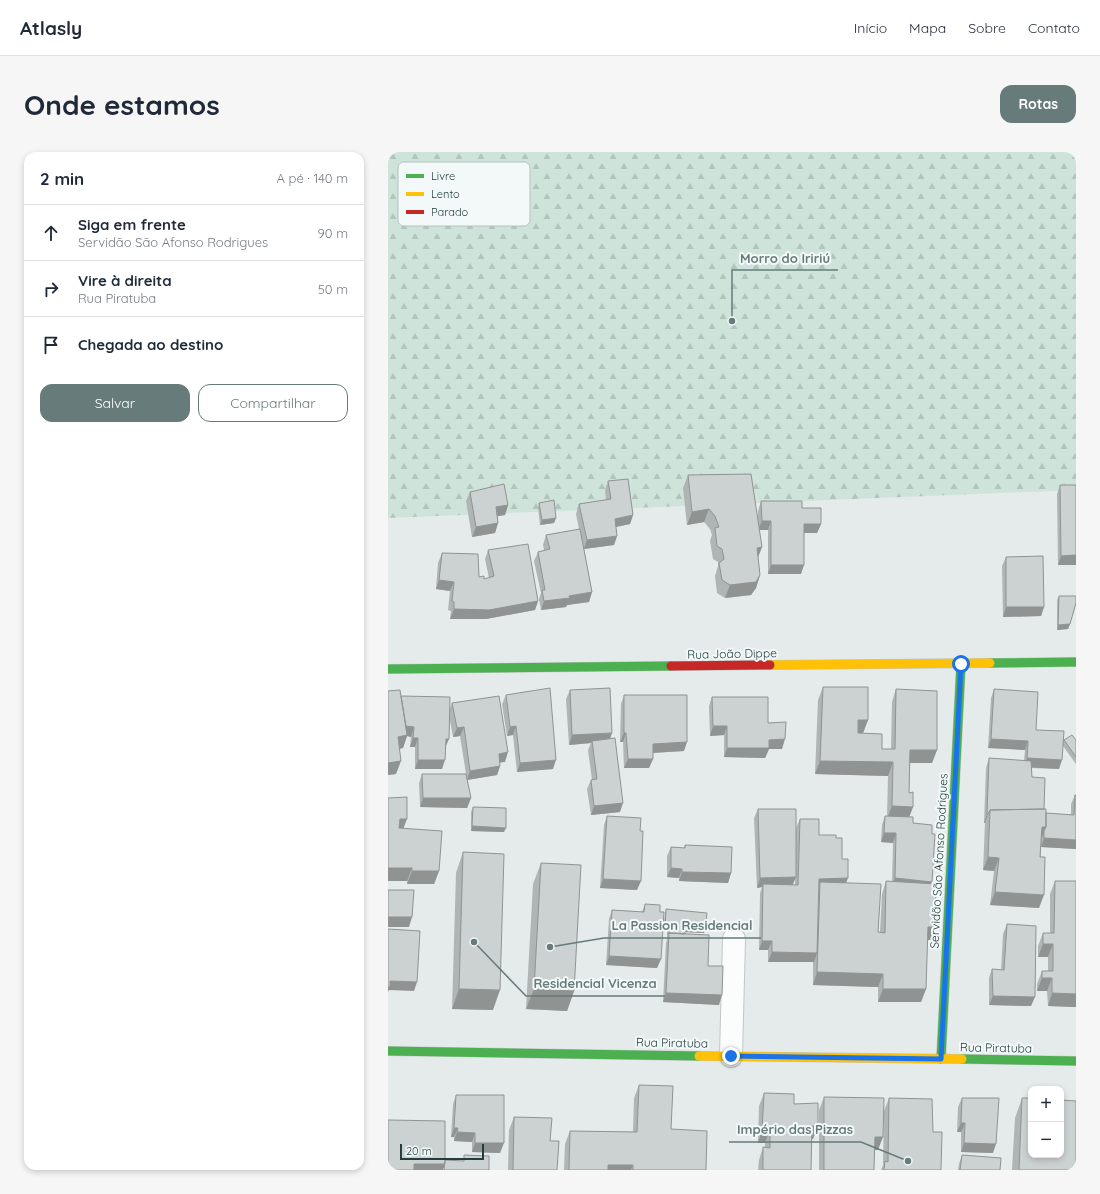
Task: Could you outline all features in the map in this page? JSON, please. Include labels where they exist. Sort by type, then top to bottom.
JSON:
[{"type":"street","name":"Rua João Dippe","points":[[388,669],[1076,662]]},
{"type":"street","name":"Servidão São Afonso Rodrigues","points":[[941,1059],[961,664]]},
{"type":"street","points":[[731,1056],[734,939]]},
{"type":"street","name":"Rua Piratuba","points":[[388,1051],[1076,1061]]},
{"type":"green space","points":[[388,152],[1076,152],[1076,490],[388,518]]},
{"type":"building","points":[[751,474],[762,547],[757,548],[760,575],[756,582],[730,585],[722,580],[719,563],[724,559],[722,549],[717,546],[715,528],[719,527],[715,516],[709,509],[692,512],[688,475]]},
{"type":"building","points":[[628,479],[633,515],[615,519],[617,536],[587,540],[579,504],[611,499],[608,481]]},
{"type":"building","points":[[504,484],[508,505],[496,507],[498,523],[476,527],[470,492]]},
{"type":"building","points":[[1060,485],[1076,485],[1076,555],[1061,556]]},
{"type":"building","points":[[554,500],[556,518],[542,520],[539,503]]},
{"type":"building","points":[[761,501],[802,501],[802,508],[821,508],[821,524],[804,524],[804,565],[771,565],[771,521],[762,521]]},
{"type":"building","points":[[580,529],[592,592],[569,596],[570,598],[544,601],[542,590],[545,590],[538,552],[550,549],[546,535]]},
{"type":"building","points":[[528,544],[538,601],[489,610],[454,609],[454,602],[452,601],[454,582],[439,580],[442,553],[478,554],[479,577],[484,576],[484,579],[494,576],[488,550]]},
{"type":"building","points":[[1043,556],[1044,607],[1006,607],[1006,557]]},
{"type":"building","points":[[1059,596],[1076,596],[1076,603],[1070,624],[1058,625]]},
{"type":"building","points":[[823,687],[868,687],[868,720],[858,720],[858,733],[882,734],[882,749],[895,749],[896,689],[937,691],[937,750],[910,750],[909,793],[913,792],[913,807],[892,806],[893,762],[820,761]]},
{"type":"building","points":[[550,688],[556,760],[520,763],[516,726],[510,727],[506,695]]},
{"type":"building","points":[[610,688],[612,733],[572,735],[570,690]]},
{"type":"building","points":[[994,689],[1038,692],[1036,730],[1064,731],[1062,760],[1027,758],[1028,741],[991,739]]},
{"type":"building","points":[[400,690],[407,735],[398,737],[401,761],[388,763],[388,691]]},
{"type":"building","points":[[624,695],[687,695],[687,742],[653,744],[653,759],[628,759],[626,733],[624,733]]},
{"type":"building","points":[[401,696],[450,697],[449,739],[446,739],[445,760],[418,760],[418,738],[413,738],[414,727],[406,726]]},
{"type":"building","points":[[499,696],[508,752],[499,754],[500,766],[470,771],[464,727],[457,728],[452,703]]},
{"type":"building","points":[[712,697],[768,697],[768,723],[786,722],[785,739],[769,740],[769,748],[727,748],[727,726],[713,726]]},
{"type":"building","points":[[1072,735],[1076,740],[1076,757],[1064,740]]},
{"type":"building","points":[[615,738],[623,803],[594,806],[591,780],[597,779],[592,741]]},
{"type":"building","points":[[989,758],[1031,761],[1032,777],[1045,778],[1044,809],[990,810],[987,814]]},
{"type":"building","points":[[422,774],[466,774],[471,798],[423,798]]},
{"type":"building","points":[[1075,795],[1076,840],[1044,838],[1046,813],[1074,815]]},
{"type":"building","points":[[407,797],[407,819],[400,819],[399,828],[442,831],[439,871],[412,871],[412,868],[388,868],[388,798]]},
{"type":"building","points":[[473,807],[506,808],[506,828],[472,826]]},
{"type":"building","points":[[758,809],[796,809],[796,877],[760,878]]},
{"type":"building","points":[[1046,809],[1046,827],[1042,827],[1040,857],[1045,857],[1044,895],[995,892],[999,858],[988,857],[990,810]]},
{"type":"building","points":[[607,816],[641,818],[640,831],[643,831],[641,881],[603,879]]},
{"type":"building","points":[[885,816],[913,817],[913,823],[932,825],[932,834],[935,834],[932,882],[895,878],[896,833],[884,833]]},
{"type":"building","points":[[800,819],[819,819],[819,835],[836,835],[836,838],[842,838],[842,859],[848,859],[848,878],[819,879],[817,953],[772,952],[772,941],[762,941],[763,884],[798,885]]},
{"type":"building","points":[[685,845],[732,847],[731,873],[682,872],[682,869],[671,868],[671,847],[685,848]]},
{"type":"building","points":[[463,852],[504,854],[500,990],[459,989]]},
{"type":"building","points":[[541,863],[581,865],[574,991],[534,989]]},
{"type":"building","points":[[886,881],[936,884],[935,927],[928,927],[926,989],[883,989],[883,974],[817,972],[820,882],[881,884],[878,932],[885,933]]},
{"type":"building","points":[[1055,881],[1076,881],[1076,994],[1052,993],[1052,978],[1042,978],[1042,971],[1053,971],[1053,944],[1043,944],[1043,933],[1054,933]]},
{"type":"building","points":[[388,890],[414,890],[412,917],[388,917]]},
{"type":"building","points":[[645,904],[660,905],[660,912],[664,912],[661,959],[609,956],[612,910],[644,912]]},
{"type":"building","points":[[666,909],[707,913],[705,929],[685,928],[685,934],[669,933],[669,927],[665,926]]},
{"type":"building","points":[[1007,924],[1036,926],[1035,997],[993,996],[992,969],[1004,970]]},
{"type":"building","points":[[388,929],[420,931],[417,982],[390,981],[390,987],[388,987]]},
{"type":"building","points":[[669,933],[709,935],[708,966],[723,966],[722,995],[666,993]]},
{"type":"building","points":[[639,1085],[673,1086],[671,1129],[707,1131],[706,1170],[633,1170],[633,1165],[608,1165],[608,1170],[569,1170],[570,1131],[637,1132]]},
{"type":"building","points":[[764,1093],[794,1094],[794,1104],[818,1103],[818,1126],[812,1126],[811,1170],[763,1170],[763,1147],[770,1148],[770,1130],[762,1130]]},
{"type":"building","points":[[456,1095],[504,1095],[504,1143],[475,1143],[475,1133],[457,1132],[458,1128],[454,1128]]},
{"type":"building","points":[[824,1097],[884,1098],[883,1137],[875,1137],[874,1170],[824,1170]]},
{"type":"building","points":[[889,1098],[932,1099],[933,1132],[942,1132],[941,1170],[884,1170],[885,1161],[888,1162]]},
{"type":"building","points":[[962,1098],[999,1098],[996,1144],[964,1143],[965,1123],[961,1123]]},
{"type":"building","points":[[1022,1098],[1028,1098],[1028,1158],[1064,1158],[1064,1100],[1076,1101],[1076,1170],[1019,1170]]},
{"type":"building","points":[[514,1117],[552,1118],[550,1141],[559,1141],[557,1170],[513,1170]]},
{"type":"building","points":[[388,1120],[445,1121],[445,1164],[414,1164],[414,1170],[388,1170]]},
{"type":"building","points":[[464,1155],[489,1156],[489,1170],[444,1170],[445,1160],[464,1161]]},
{"type":"building","points":[[962,1155],[1001,1158],[1000,1170],[960,1170]]},
{"type":"traffic: fast","points":[[990,663],[1076,662]]},
{"type":"traffic: fast","points":[[941,1059],[961,664]]},
{"type":"traffic: fast","points":[[388,669],[671,666]]},
{"type":"traffic: fast","points":[[388,1051],[699,1056]]},
{"type":"traffic: fast","points":[[962,1059],[1076,1061]]},
{"type":"traffic: slow","points":[[770,665],[990,663]]},
{"type":"traffic: slow","points":[[699,1056],[962,1059]]},
{"type":"traffic: jam","points":[[671,666],[770,665]]},
{"type":"place","name":"Morro do Iririú","points":[[732,321]]},
{"type":"place","name":"Residencial Vicenza","points":[[474,942]]},
{"type":"place","name":"La Passion Residencial","points":[[550,947]]},
{"type":"place","name":"Império das Pizzas","points":[[908,1161]]},
{"type":"route","points":[[731,1056],[941,1059],[961,664]]}]
